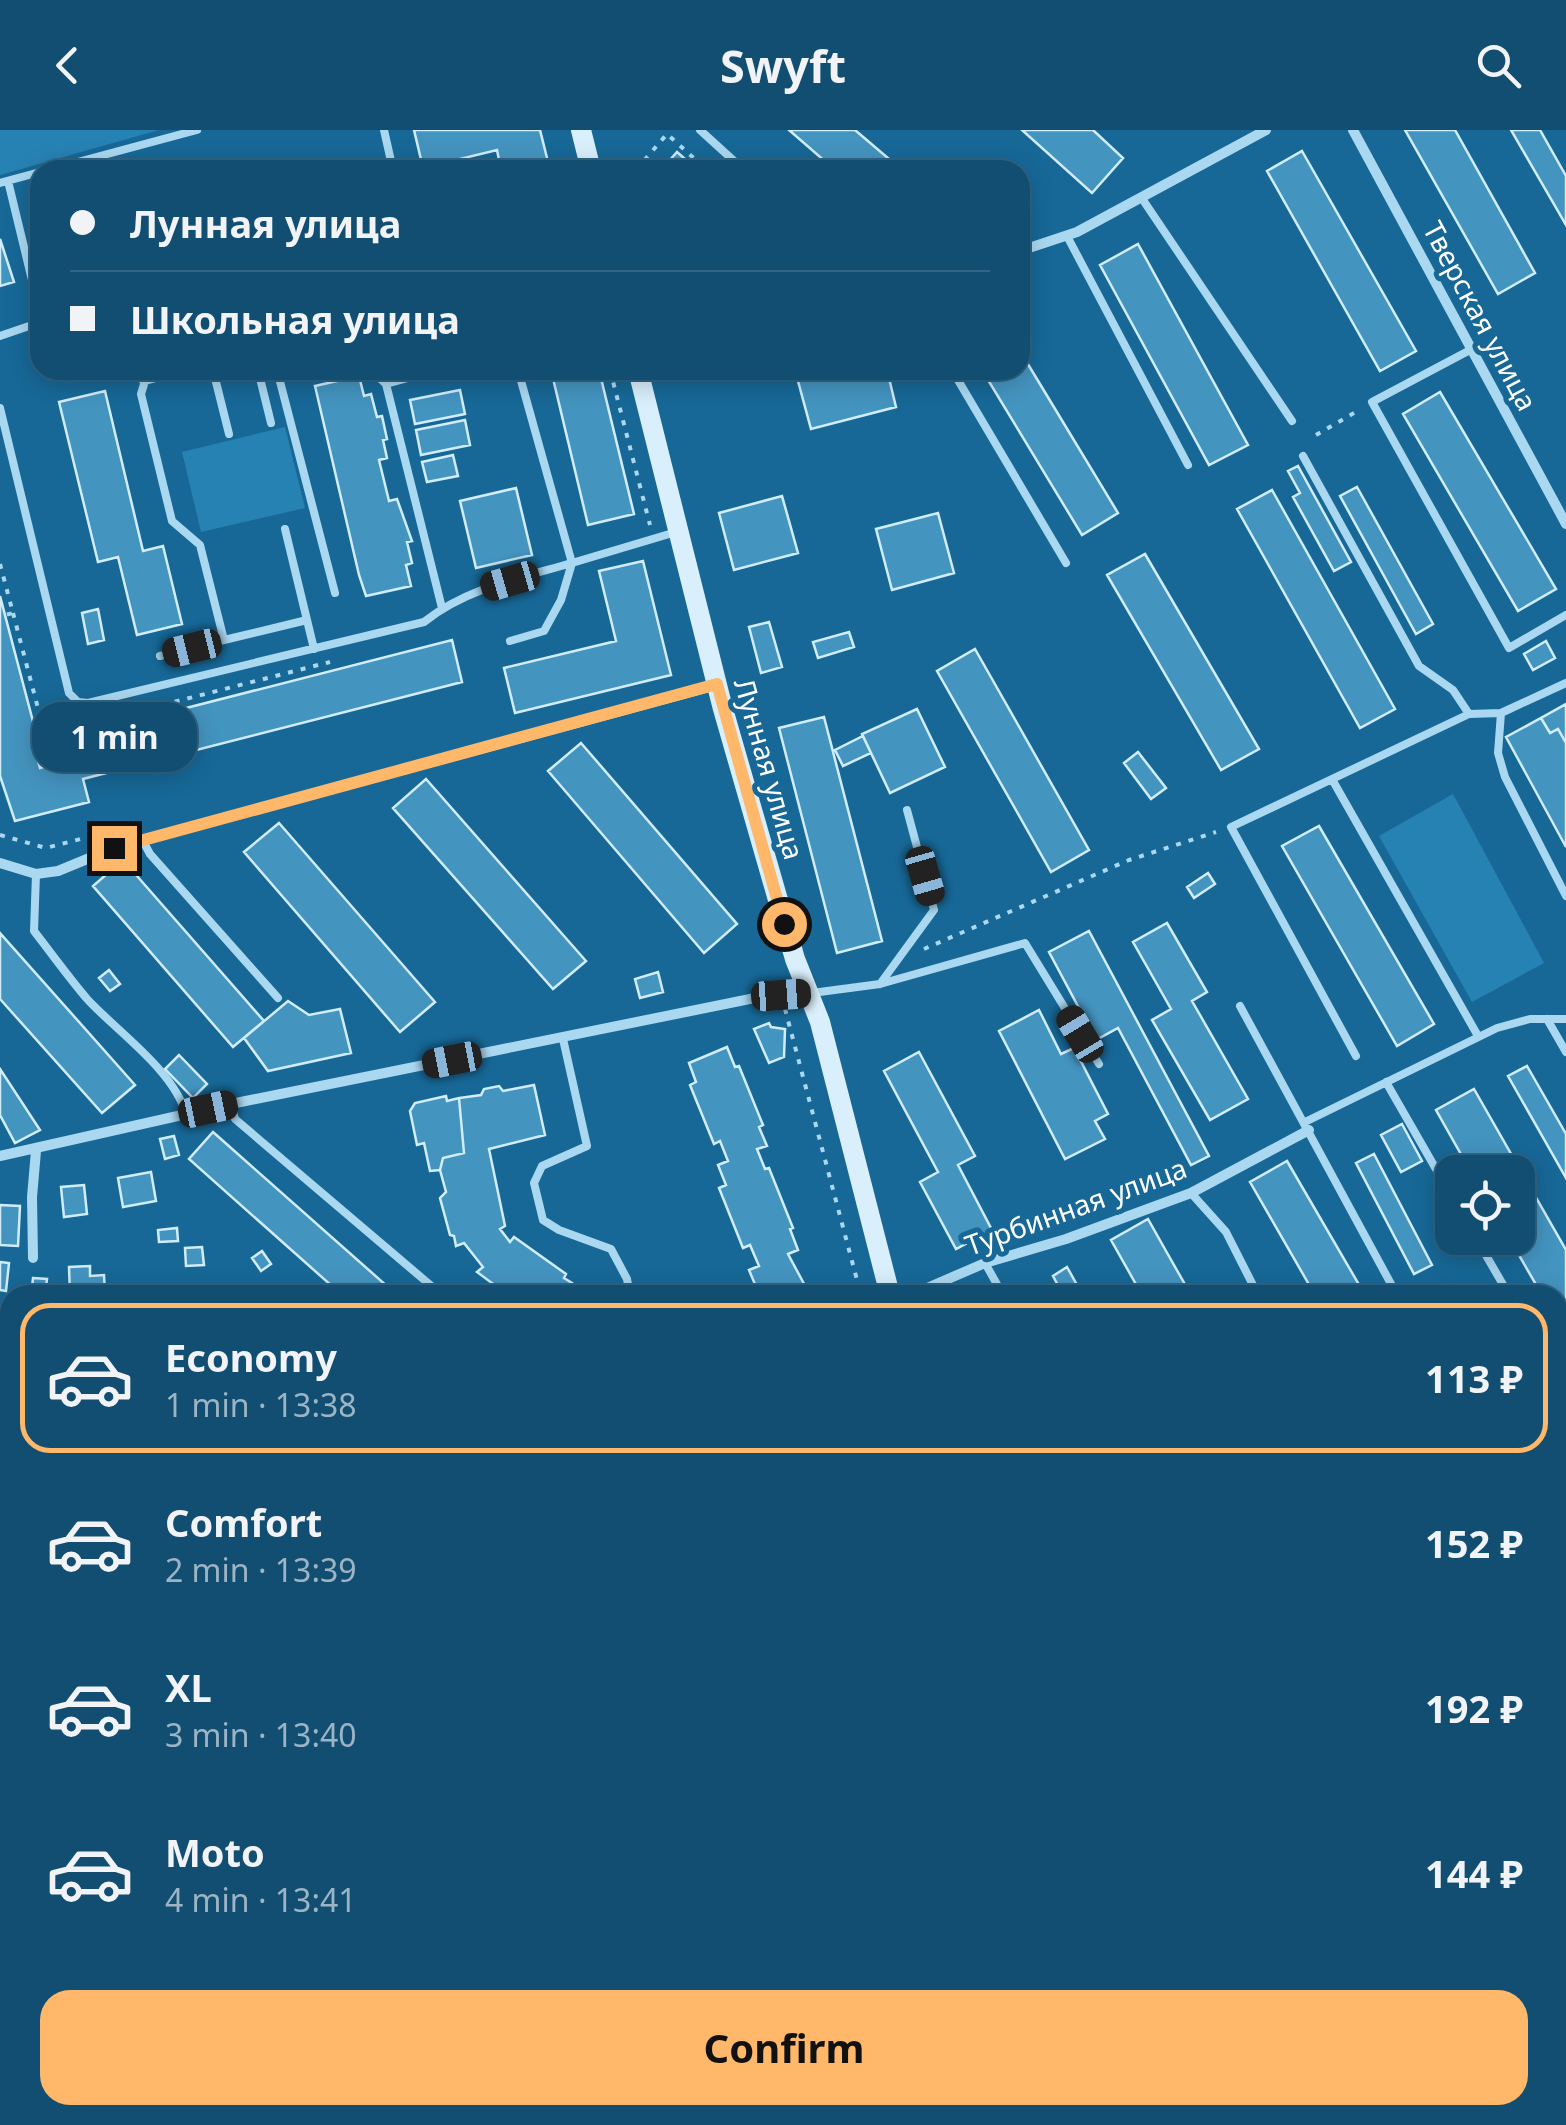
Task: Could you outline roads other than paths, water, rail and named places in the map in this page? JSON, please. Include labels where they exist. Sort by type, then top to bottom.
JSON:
[{"type":"street","points":[[581,130],[588,160]]},
{"type":"street","points":[[1030,248],[1067,236],[1266,130]]},
{"type":"street","name":"Тверская улица","points":[[1353,130],[1566,524]]},
{"type":"street","name":"Лунная улица","points":[[640,380],[717,684],[784,924],[820,1022],[887,1285]]},
{"type":"street","points":[[0,863],[36,874],[58,871],[114,848],[717,684]]},
{"type":"street","points":[[0,1156],[231,1104],[781,995],[808,993]]},
{"type":"street","name":"Турбинная улица","points":[[933,1285],[984,1263],[1066,1239],[1191,1192],[1307,1126]]},
{"type":"street","points":[[32,1258],[36,1150]]},
{"type":"lane","points":[[85,160],[197,130]]},
{"type":"lane","points":[[384,130],[392,160]]},
{"type":"lane","points":[[700,130],[733,160]]},
{"type":"lane","points":[[30,175],[4,182],[30,289]]},
{"type":"lane","points":[[1142,198],[1292,420]]},
{"type":"lane","points":[[1067,236],[1188,465]]},
{"type":"lane","points":[[0,336],[30,325]]},
{"type":"lane","points":[[1472,349],[1372,402],[1509,648],[1566,615]]},
{"type":"lane","points":[[149,380],[141,394],[172,522],[200,546],[224,640]]},
{"type":"lane","points":[[216,380],[229,434]]},
{"type":"lane","points":[[260,380],[271,423]]},
{"type":"lane","points":[[279,380],[335,594]]},
{"type":"lane","points":[[382,380],[442,608]]},
{"type":"lane","points":[[386,384],[401,380]]},
{"type":"lane","points":[[510,641],[544,632],[561,600],[572,563],[521,380]]},
{"type":"lane","points":[[958,380],[1066,563]]},
{"type":"lane","points":[[0,408],[72,699],[88,703],[424,622],[442,608],[479,590],[676,532]]},
{"type":"lane","points":[[1303,456],[1420,666],[1453,690],[1468,714]]},
{"type":"lane","points":[[285,529],[314,649]]},
{"type":"lane","points":[[160,656],[307,620]]},
{"type":"lane","points":[[1356,1056],[1232,828],[1468,714],[1501,714],[1566,683]]},
{"type":"lane","points":[[1501,714],[1498,753],[1505,777],[1566,896]]},
{"type":"lane","points":[[1333,781],[1478,1036]]},
{"type":"lane","points":[[880,984],[934,910],[906,810]]},
{"type":"lane","points":[[143,842],[278,998]]},
{"type":"lane","points":[[36,874],[34,931],[88,999],[180,1097],[186,1114]]},
{"type":"lane","points":[[808,993],[880,984],[1025,943],[1099,1064]]},
{"type":"lane","points":[[1240,1006],[1392,1285]]},
{"type":"lane","points":[[1307,1126],[1478,1036],[1530,1019],[1566,1019]]},
{"type":"lane","points":[[1547,1019],[1566,1052]]},
{"type":"lane","points":[[562,1038],[587,1146],[542,1166],[534,1183],[544,1220],[559,1230],[611,1249],[628,1285]]},
{"type":"lane","points":[[1386,1082],[1435,1167]]},
{"type":"lane","points":[[231,1104],[235,1119],[430,1285]]},
{"type":"lane","points":[[1191,1192],[1226,1232],[1253,1285]]},
{"type":"lane","points":[[1486,1255],[1503,1285]]},
{"type":"lane","points":[[984,1263],[997,1285]]}]
